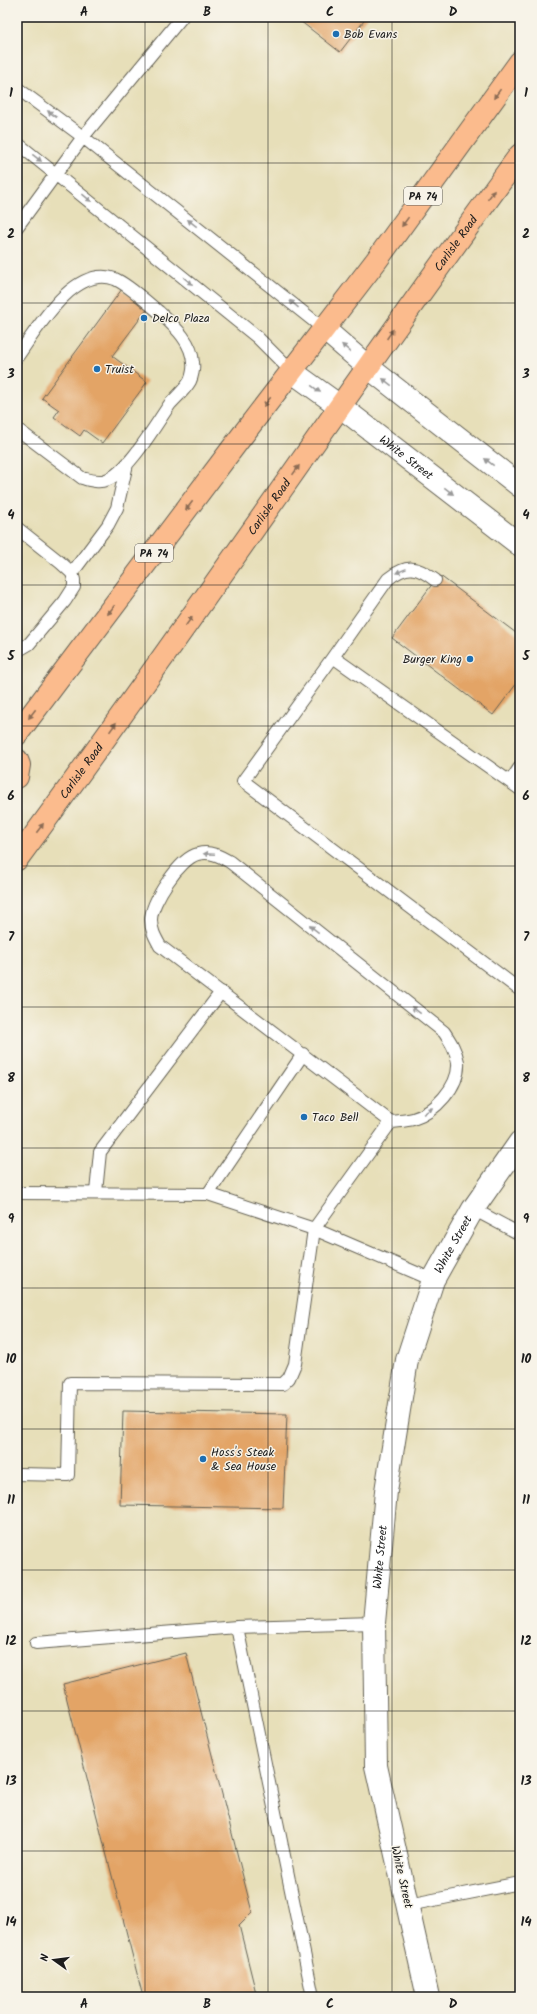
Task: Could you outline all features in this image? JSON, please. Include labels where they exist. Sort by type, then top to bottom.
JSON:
[{"type":"main road","name":"PA 74","points":[[17,734],[291,371],[376,261],[520,62]]},
{"type":"main road","name":"Carlisle Road","points":[[17,859],[83,770],[341,407],[412,301],[520,155]]},
{"type":"main road","points":[[17,760],[19,765],[17,777]]},
{"type":"street","points":[[324,329],[368,367],[520,486]]},
{"type":"street","name":"White Street","points":[[291,371],[341,407],[520,545]]},
{"type":"street","name":"White Street","points":[[428,1997],[376,1766],[374,1623],[386,1491],[407,1360],[433,1280],[474,1209],[520,1142]]},
{"type":"lane","points":[[17,227],[83,137],[182,17]]},
{"type":"lane","points":[[17,88],[83,137],[324,329]]},
{"type":"lane","points":[[17,143],[257,338],[291,371]]},
{"type":"lane","points":[[17,357],[55,304],[80,283],[101,277],[116,279],[144,299],[169,322],[188,343],[193,364],[190,381],[171,403],[127,464],[117,474],[105,481],[94,482],[82,478],[17,429]]},
{"type":"lane","points":[[72,573],[102,535],[117,508],[127,464]]},
{"type":"lane","points":[[17,528],[72,573],[74,587],[65,601],[29,644],[17,651]]},
{"type":"lane","points":[[435,580],[422,570],[410,568],[398,571],[388,579],[243,781],[520,990]]},
{"type":"lane","points":[[333,657],[520,789]]},
{"type":"lane","points":[[510,782],[520,767]]},
{"type":"lane","points":[[198,854],[215,854],[230,862],[444,1032],[454,1047],[458,1063],[456,1078],[440,1101],[427,1113],[411,1120],[391,1122],[160,946],[152,931],[151,918],[156,900],[183,862],[198,854]]},
{"type":"lane","points":[[96,1192],[100,1152],[221,992]]},
{"type":"lane","points":[[208,1194],[303,1054]]},
{"type":"lane","points":[[17,1474],[68,1475],[70,1383],[283,1384],[289,1378],[294,1364],[314,1229],[391,1122]]},
{"type":"lane","points":[[17,1193],[96,1192],[208,1194],[314,1229],[433,1280]]},
{"type":"lane","points":[[474,1209],[520,1234]]},
{"type":"lane","points":[[36,1643],[237,1627],[374,1623]]},
{"type":"lane","points":[[237,1627],[313,1997]]},
{"type":"lane","points":[[408,1905],[520,1883]]},
{"type":"building","name":"Bob Evans","points":[[295,17],[367,17],[340,52]]},
{"type":"building","name":"Truist","points":[[122,289],[148,308],[112,356],[147,382],[102,443],[84,430],[80,436],[54,417],[59,410],[42,398]]},
{"type":"building","name":"Burger King","points":[[439,575],[520,636],[520,679],[493,715],[392,638]]},
{"type":"building","name":"Hoss's Steak & Sea House","points":[[123,1411],[287,1414],[283,1508],[120,1505]]},
{"type":"building","points":[[186,1653],[252,1912],[239,1925],[257,1997],[143,1997],[63,1684]]},
{"type":"place","name":"Bob Evans","points":[[336,34]]},
{"type":"place","name":"Delco Plaza","points":[[144,318]]},
{"type":"place","name":"Truist","points":[[97,369]]},
{"type":"place","name":"Burger King","points":[[470,659]]},
{"type":"place","name":"Taco Bell","points":[[304,1117]]},
{"type":"place","name":"Hoss's Steak & Sea House","points":[[203,1459]]}]
